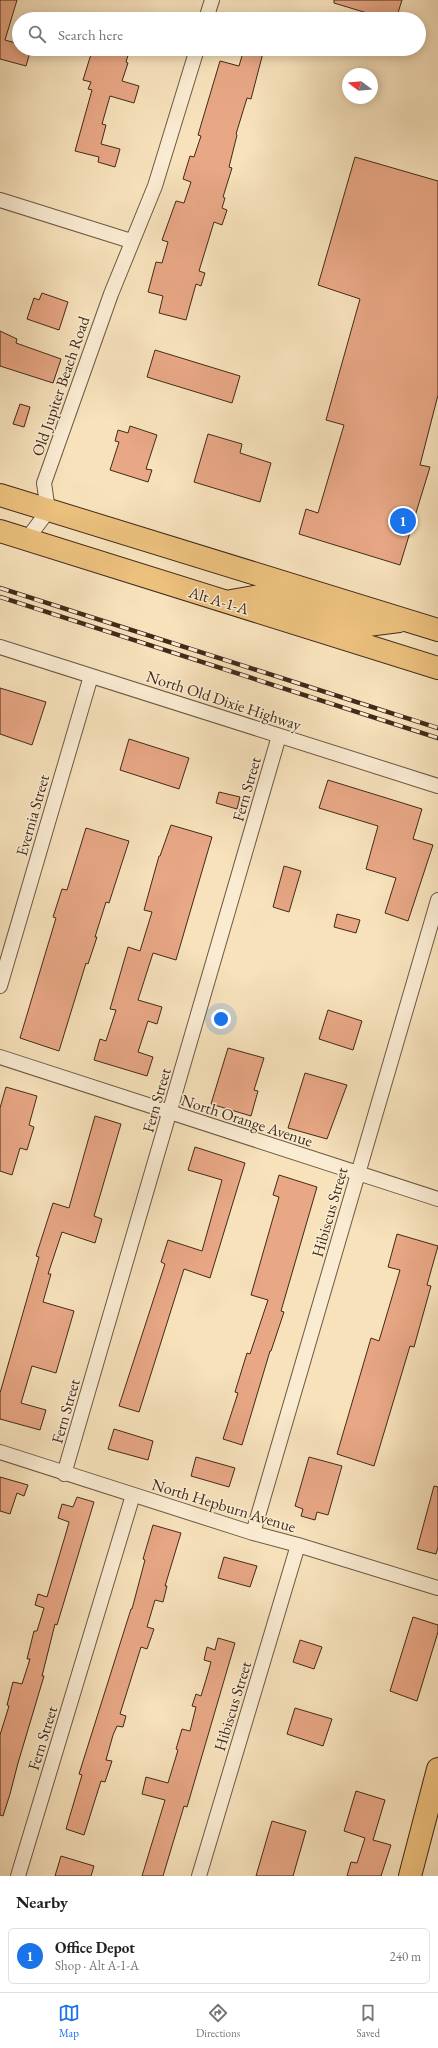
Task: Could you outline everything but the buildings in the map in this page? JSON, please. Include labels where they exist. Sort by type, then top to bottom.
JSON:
[{"type":"main road","points":[[0,495],[438,630]]},
{"type":"main road","name":"Alt A-1-A","points":[[0,531],[438,668]]},
{"type":"main road","points":[[226,602],[260,596],[351,624],[368,625],[404,620]]},
{"type":"main road","points":[[410,1876],[438,1769]]},
{"type":"street","points":[[208,12],[212,0]]},
{"type":"street","name":"Old Jupiter Beach Road","points":[[48,511],[44,484],[131,241],[155,186],[195,56]]},
{"type":"street","points":[[0,200],[131,241]]},
{"type":"street","points":[[27,539],[48,511]]},
{"type":"street","name":"North Old Dixie Highway","points":[[0,647],[438,786]]},
{"type":"street","name":"Evernia Street","points":[[0,986],[91,676]]},
{"type":"street","name":"Fern Street","points":[[64,1474],[279,736]]},
{"type":"street","name":"Hibiscus Street","points":[[253,1533],[438,900]]},
{"type":"street","name":"North Orange Avenue","points":[[0,1057],[438,1199]]},
{"type":"street","name":"North Hepburn Avenue","points":[[0,1452],[64,1474],[253,1533],[298,1545],[438,1588]]},
{"type":"street","name":"Fern Street","points":[[18,1876],[133,1495]]},
{"type":"street","name":"Hibiscus Street","points":[[199,1876],[298,1545]]},
{"type":"railway","points":[[0,588],[438,728]]},
{"type":"railway","points":[[0,597],[438,738]]},
{"type":"place","name":"Office Depot","points":[[403,521]]}]
